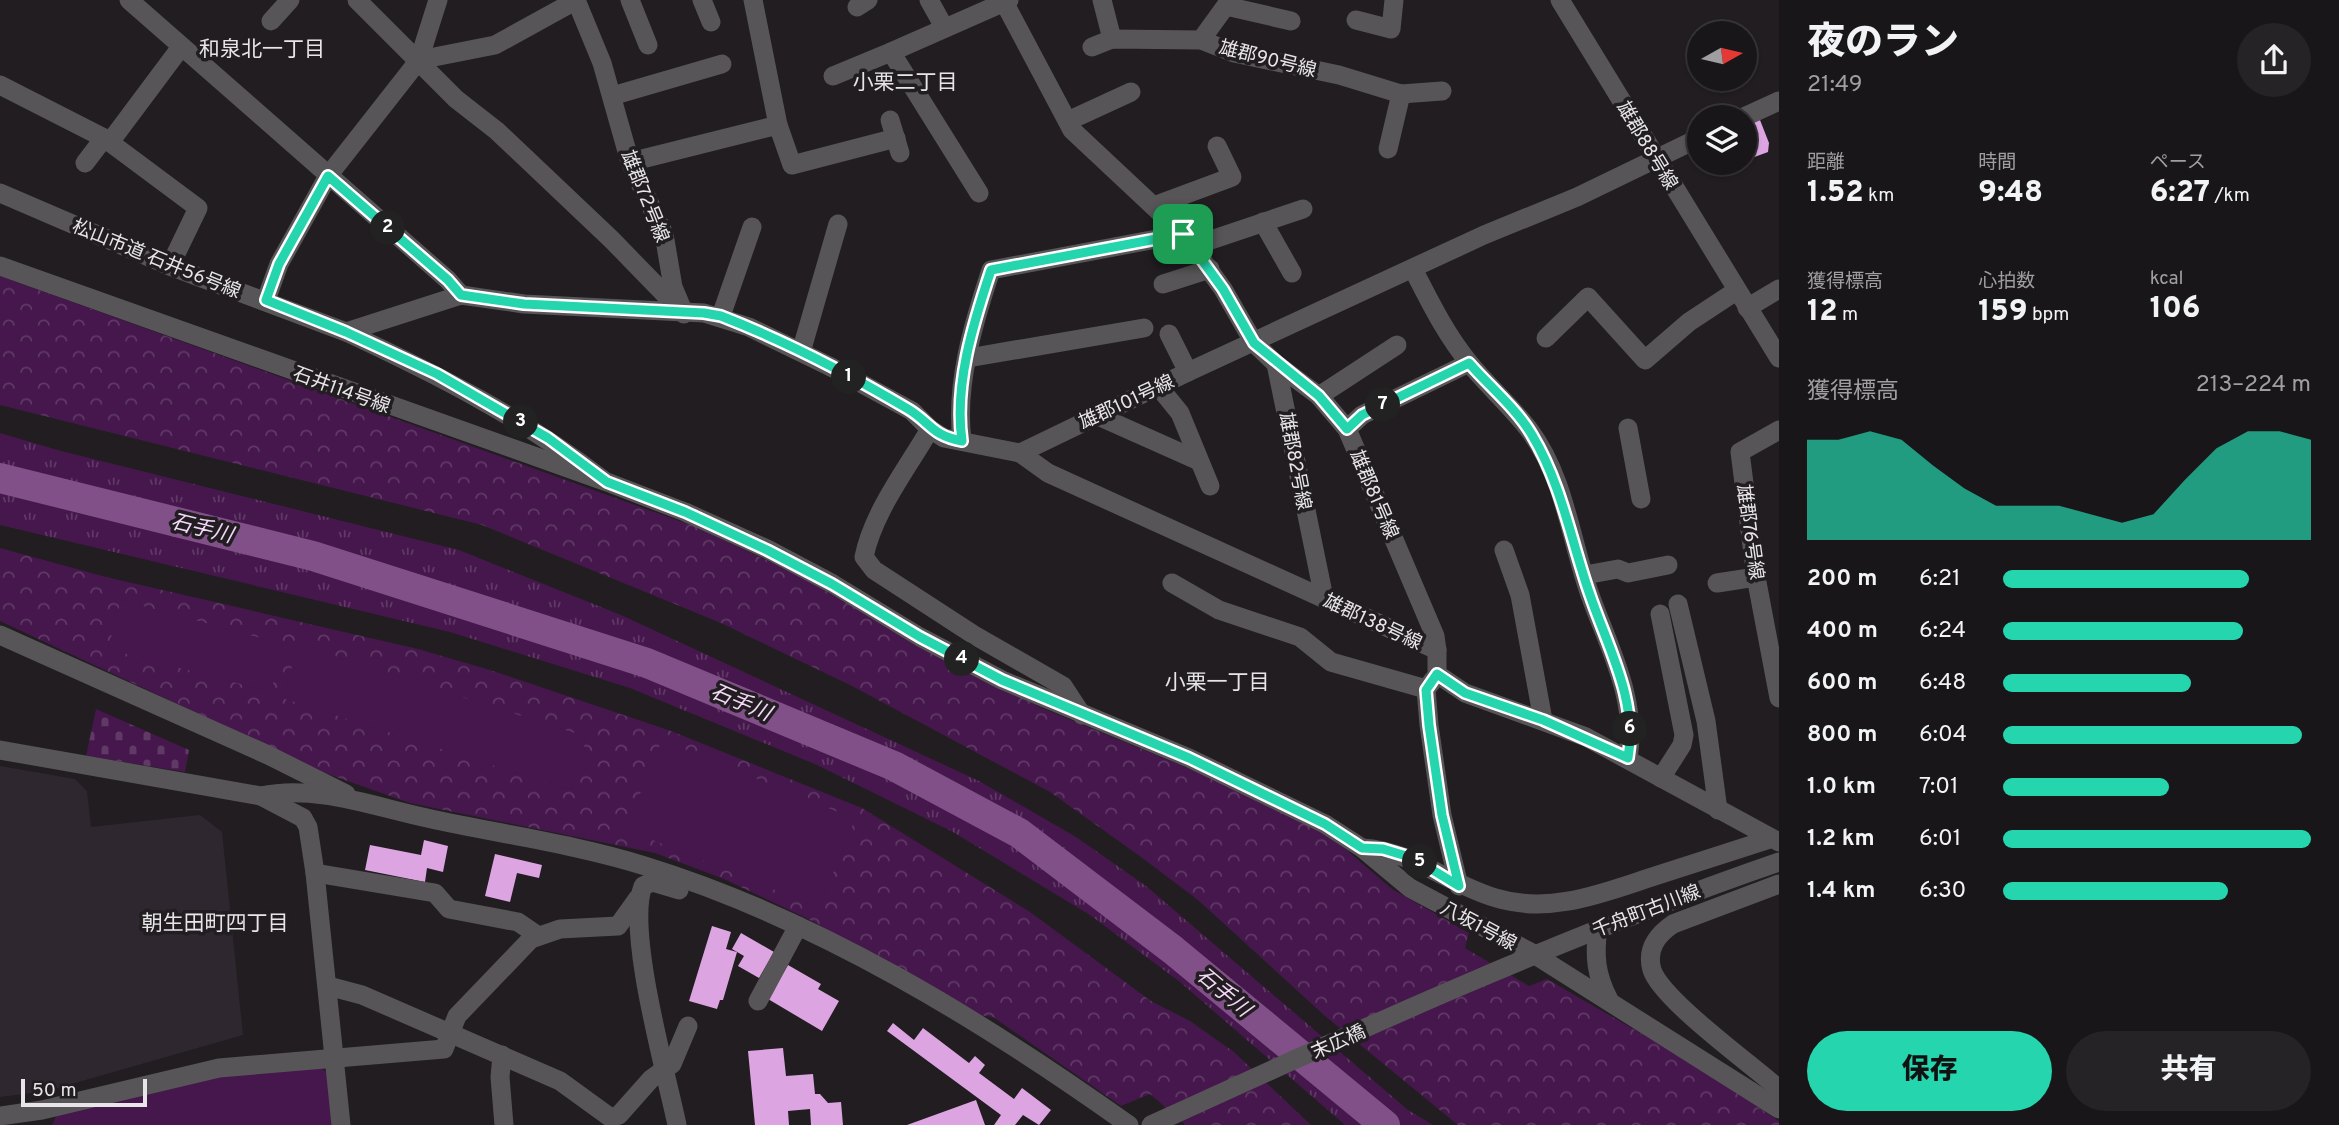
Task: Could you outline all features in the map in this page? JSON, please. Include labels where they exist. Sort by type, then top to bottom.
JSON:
[{"type":"street","points":[[129,0],[448,280],[461,295]]},
{"type":"street","points":[[271,21],[290,0]]},
{"type":"street","points":[[357,0],[456,99],[497,131],[611,239],[684,314]]},
{"type":"street","points":[[266,300],[279,264],[328,176],[419,60],[438,0]]},
{"type":"street","points":[[419,60],[495,45],[576,0]]},
{"type":"street","name":"雄郡72号線","points":[[576,0],[602,63],[630,162],[664,234],[673,287],[684,314]]},
{"type":"street","points":[[630,0],[648,45]]},
{"type":"street","points":[[702,0],[710,22]]},
{"type":"street","points":[[753,0],[778,125],[792,165],[895,137]]},
{"type":"street","points":[[929,0],[944,27]]},
{"type":"street","points":[[1102,0],[1112,38]]},
{"type":"street","points":[[1356,20],[1391,29],[1394,0]]},
{"type":"street","name":"雄郡88号線","points":[[1560,0],[1779,358]]},
{"type":"street","points":[[833,76],[1006,1],[1072,130],[1188,240],[1210,268],[1254,343],[1276,363]]},
{"type":"street","points":[[1201,40],[1228,3],[1291,21]]},
{"type":"street","name":"雄郡90号線","points":[[1092,47],[1112,38],[1201,40],[1234,52],[1339,75],[1401,94],[1442,91]]},
{"type":"street","points":[[85,163],[107,140],[181,47]]},
{"type":"street","points":[[891,52],[979,193]]},
{"type":"street","points":[[612,96],[722,64]]},
{"type":"street","points":[[0,85],[107,140],[198,208],[170,267]]},
{"type":"street","points":[[1068,121],[1131,92]]},
{"type":"street","points":[[1388,149],[1401,94]]},
{"type":"street","points":[[1757,111],[1779,101]]},
{"type":"street","points":[[630,162],[778,125]]},
{"type":"street","name":"雄郡101号線","points":[[1020,453],[1188,372],[1413,268],[1577,197],[1687,143]]},
{"type":"street","points":[[1154,206],[1232,177],[1217,146]]},
{"type":"street","name":"松山市道 石井56号線","points":[[0,193],[170,267],[266,300],[346,332],[437,374],[548,438],[607,482]]},
{"type":"street","points":[[962,441],[959,402],[977,311],[991,270],[1188,240],[1263,222],[1303,209]]},
{"type":"street","points":[[1263,222],[1292,273]]},
{"type":"street","points":[[800,352],[838,224]]},
{"type":"street","points":[[721,316],[752,227]]},
{"type":"street","name":"石井114号線","points":[[0,266],[685,512]]},
{"type":"street","points":[[1163,284],[1210,268]]},
{"type":"street","points":[[1413,268],[1444,329],[1469,363],[1531,433],[1554,478],[1620,673],[1630,728],[1628,758]]},
{"type":"street","points":[[1747,308],[1779,289]]},
{"type":"street","points":[[1546,338],[1588,298],[1645,360],[1689,322],[1736,291]]},
{"type":"street","points":[[346,332],[461,295],[524,304],[721,316],[831,367],[912,411],[930,429],[944,438],[1020,453]]},
{"type":"street","points":[[968,358],[1144,328]]},
{"type":"street","points":[[1169,334],[1188,372]]},
{"type":"street","points":[[1319,396],[1397,345]]},
{"type":"street","name":"雄郡81号線","points":[[1276,363],[1319,396],[1347,429],[1435,636],[1437,650]]},
{"type":"street","name":"雄郡82号線","points":[[1276,363],[1324,598]]},
{"type":"street","points":[[1347,429],[1362,415],[1469,363]]},
{"type":"street","points":[[1158,386],[1180,413],[1197,460],[1204,467],[1210,486]]},
{"type":"street","points":[[1096,415],[1153,449],[1197,460]]},
{"type":"street","points":[[930,429],[883,509],[867,541],[864,557],[874,570],[974,635],[1063,686],[1082,715]]},
{"type":"street","points":[[1628,429],[1642,499]]},
{"type":"street","name":"雄郡76号線","points":[[1779,430],[1740,452],[1756,577],[1774,641],[1779,698]]},
{"type":"street","name":"雄郡138号線","points":[[1020,453],[1048,473],[1437,650],[1432,682],[1442,815],[1459,886]]},
{"type":"street","name":"八坂1号線","points":[[685,512],[832,584],[920,637],[1002,680],[1189,758],[1325,824],[1362,848],[1410,888],[1523,958],[1610,1001],[1779,1109]]},
{"type":"street","points":[[1504,550],[1520,595],[1543,720]]},
{"type":"street","points":[[1585,575],[1618,569],[1628,573],[1668,565]]},
{"type":"street","points":[[1717,583],[1756,577]]},
{"type":"street","points":[[1172,583],[1219,610],[1300,636],[1331,662],[1432,682],[1543,720],[1628,758],[1775,840]]},
{"type":"street","points":[[1678,604],[1706,721],[1718,810]]},
{"type":"street","points":[[1660,614],[1684,735],[1682,745],[1661,778]]},
{"type":"street","points":[[0,635],[256,749],[359,801]]},
{"type":"street","points":[[0,750],[261,796],[303,818],[309,827],[315,873],[341,1125]]},
{"type":"street","points":[[261,796],[282,791],[359,801],[643,865],[730,895],[798,926],[999,1035],[1129,1125]]},
{"type":"street","points":[[1362,848],[1383,849],[1413,858],[1459,886],[1518,904],[1544,905],[1576,901],[1775,840]]},
{"type":"street","name":"千舟町古川線","points":[[1523,958],[1779,862]]},
{"type":"street","points":[[315,873],[435,893],[449,909],[518,922],[537,935]]},
{"type":"street","points":[[0,1116],[43,1118],[219,1069],[443,1049],[457,1016],[537,935],[560,929],[618,926],[638,898],[643,886],[652,883],[717,901],[730,895]]},
{"type":"street","points":[[1779,884],[1672,924],[1658,935],[1651,959],[1655,976],[1676,1000],[1779,1089]]},
{"type":"street","points":[[638,898],[645,974],[677,1125]]},
{"type":"street","points":[[758,1000],[798,926]]},
{"type":"street","points":[[1598,928],[1595,954],[1598,978],[1610,1001]]},
{"type":"street","name":"末広橋","points":[[1157,1123],[1523,958]]},
{"type":"street","points":[[328,986],[349,989],[560,1082],[611,1118],[620,1115],[651,1079],[666,1071],[688,1026]]},
{"type":"street","points":[[502,1055],[499,1077],[505,1125]]},
{"type":"shaded area","points":[[0,766],[75,779],[87,791],[91,827],[200,815],[222,832],[243,1035],[47,1091],[0,1097]]},
{"type":"green space","points":[[0,276],[696,527],[796,574],[936,654],[1042,708],[1231,786],[1322,829],[1392,889],[1469,933],[1465,948],[1529,986],[1547,979],[1685,1059],[1779,1121],[1779,1125],[1458,1125],[1325,1016],[1198,900],[1141,857],[1050,792],[852,686],[721,623],[482,525],[0,405]]},
{"type":"green space","points":[[0,433],[61,451],[459,550],[621,615],[979,781],[1076,837],[1146,886],[1408,1110],[1433,1125],[1345,1125],[1180,982],[1090,915],[953,832],[817,765],[630,688],[450,632],[0,525]]},
{"type":"green space","points":[[0,548],[106,577],[418,649],[490,670],[671,731],[862,808],[1030,912],[1151,1001],[1190,1021],[1234,1052],[1311,1125],[1186,1125],[1150,1094],[1121,1106],[993,1017],[977,1015],[808,919],[724,879],[655,853],[410,803],[325,773],[0,621]]},
{"type":"green space","points":[[121,600],[283,644],[271,692],[108,649]]},
{"type":"green space","points":[[299,645],[587,737],[570,790],[282,698]]},
{"type":"green space","points":[[96,709],[189,750],[185,772],[86,756]]},
{"type":"green space","points":[[662,740],[855,819],[819,908],[626,829]]},
{"type":"green space","points":[[321,1068],[328,1073],[334,1125],[52,1125],[57,1114],[203,1078]]},
{"type":"building","points":[[1760,120],[1769,143],[1768,152],[1757,156],[1757,121]]},
{"type":"building","points":[[424,840],[448,846],[443,872],[427,868],[425,882],[365,870],[370,845],[421,855]]},
{"type":"building","points":[[495,854],[542,865],[539,878],[517,873],[510,902],[485,896]]},
{"type":"building","points":[[712,926],[731,932],[726,949],[737,952],[723,1000],[720,1000],[717,1009],[689,1001]]},
{"type":"building","points":[[741,933],[774,952],[759,978],[738,966],[744,956],[732,949]]},
{"type":"building","points":[[788,965],[821,984],[818,989],[839,1001],[822,1031],[768,999]]},
{"type":"building","points":[[893,1023],[914,1040],[923,1028],[969,1063],[975,1056],[985,1065],[979,1073],[1014,1099],[1022,1088],[1051,1110],[1039,1125],[1023,1115],[1015,1125],[994,1125],[1001,1115],[887,1031]]},
{"type":"building","points":[[783,1048],[786,1076],[813,1074],[815,1094],[820,1094],[828,1103],[841,1102],[843,1125],[811,1125],[810,1109],[788,1111],[789,1125],[755,1125],[748,1051]]},
{"type":"building","points":[[976,1100],[985,1125],[907,1125]]},
{"type":"waterway","name":"石手川","points":[[0,478],[313,556],[647,663],[894,766],[1019,833],[1173,950],[1385,1125]]},
{"type":"district","name":"和泉北一丁目","points":[[262,49]]},
{"type":"district","name":"小栗二丁目","points":[[905,82]]},
{"type":"district","name":"小栗一丁目","points":[[1217,682]]},
{"type":"district","name":"朝生田町四丁目","points":[[215,923]]},
{"type":"route","points":[[328,176],[448,280],[461,295],[524,304],[721,316],[831,367],[912,411],[930,429],[944,438],[962,441],[959,402],[977,311],[991,270],[1183,234],[1210,268],[1254,343],[1319,396],[1347,429],[1362,415],[1469,363],[1531,433],[1554,478],[1590,594],[1620,673],[1631,741],[1628,758],[1586,737],[1465,693],[1437,674],[1426,690],[1429,725],[1442,815],[1459,886],[1413,858],[1383,849],[1362,848],[1325,824],[1189,758],[1002,680],[767,550],[685,512],[607,482],[548,438],[437,374],[346,332],[266,300],[279,264],[328,176]]}]
